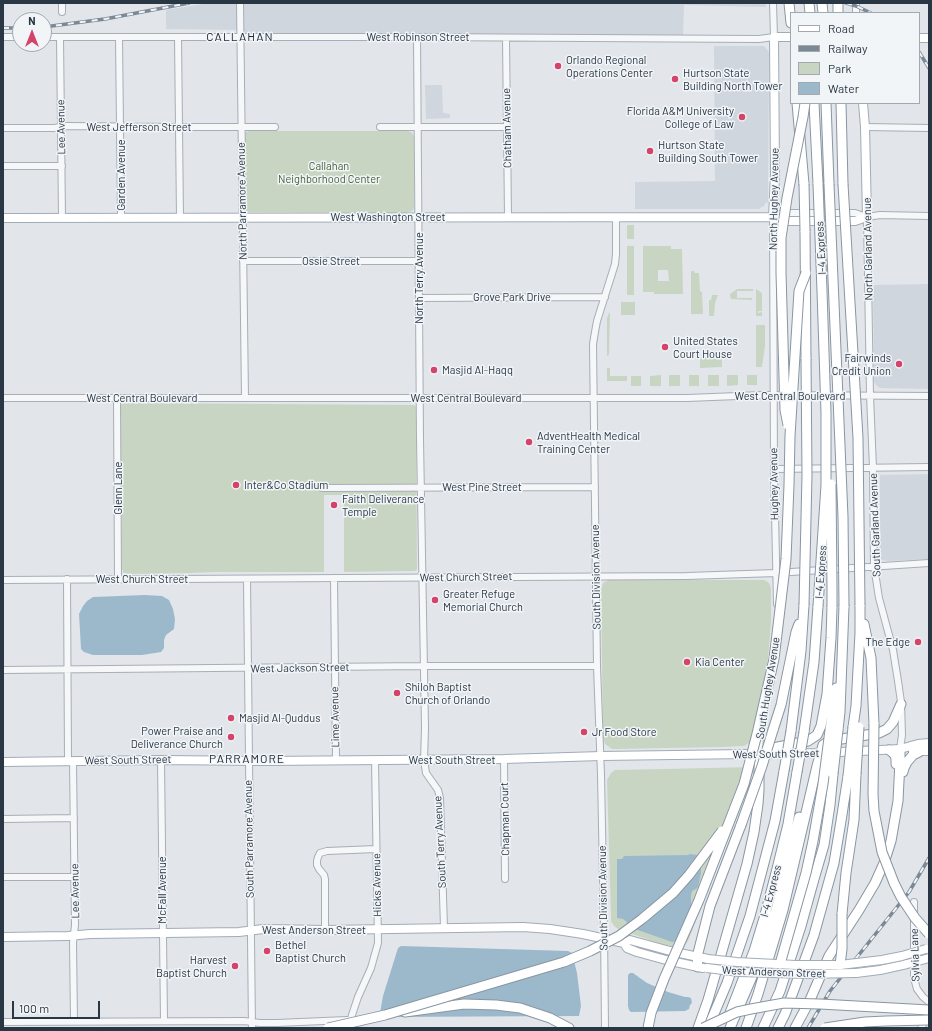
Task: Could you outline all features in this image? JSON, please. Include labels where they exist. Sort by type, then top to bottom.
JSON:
[{"type":"highway","points":[[788,3],[790,16]]},
{"type":"highway","points":[[708,1028],[727,983],[750,916],[775,821],[791,731],[801,651],[804,608],[808,475],[804,184],[797,104]]},
{"type":"highway","points":[[790,436],[785,410],[780,273],[781,238],[805,104]]},
{"type":"highway","name":"I-4 Express","points":[[724,1028],[754,951],[766,915],[788,824],[804,732],[814,662],[826,485],[826,413],[814,104]]},
{"type":"highway","name":"I-4 Express","points":[[826,104],[843,517],[843,647],[840,660],[834,730]]},
{"type":"highway","points":[[838,970],[842,949],[842,914],[846,873],[854,820],[852,775],[856,727],[860,634],[858,438],[843,184],[841,104]]},
{"type":"highway","points":[[648,1028],[651,1013],[664,979],[698,900],[744,784],[774,659],[786,559],[790,485],[790,436],[799,291],[806,273]]},
{"type":"highway","points":[[698,1028],[708,1000],[747,864],[758,804],[759,754],[773,748],[808,741],[820,731],[826,694],[832,607],[832,499],[826,413]]},
{"type":"highway","points":[[860,605],[871,658],[874,724],[873,794],[874,811],[879,838],[882,852],[901,897],[915,918],[929,934]]},
{"type":"highway","points":[[698,966],[696,957],[710,906],[762,766],[781,705],[796,632],[804,608]]},
{"type":"highway","points":[[730,1028],[760,958],[776,910],[818,753],[823,744],[828,741],[879,732],[887,729],[893,722],[901,704]]},
{"type":"highway","points":[[763,1028],[780,991],[801,926],[824,845],[833,774],[834,730]]},
{"type":"highway","points":[[779,969],[814,841],[823,784],[834,730]]},
{"type":"highway","points":[[795,1028],[810,1000],[829,956],[875,883],[884,863],[895,822],[898,801],[900,749]]},
{"type":"highway","points":[[875,883],[875,873],[886,843],[892,811],[896,759],[895,755],[888,750]]},
{"type":"highway","points":[[875,883],[883,875],[892,857],[901,812],[904,768],[909,760],[919,752]]},
{"type":"highway","points":[[746,1028],[758,994],[783,910],[818,753]]},
{"type":"highway","points":[[778,1028],[785,1014],[814,935],[834,863],[841,821],[852,775]]},
{"type":"highway","points":[[328,1028],[385,1015],[564,962],[590,951],[619,936],[642,919],[673,892],[689,875],[729,822]]},
{"type":"highway","points":[[703,1028],[737,1012],[784,1003],[929,1010]]},
{"type":"highway","points":[[385,1015],[464,1004],[496,1004],[520,1008],[550,1018],[569,1028]]},
{"type":"highway","points":[[825,1028],[865,1022],[929,1020]]},
{"type":"main road","name":"West Robinson Street","points":[[774,37],[790,37]]},
{"type":"main road","name":"North Hughey Avenue","points":[[773,217],[775,175],[774,37]]},
{"type":"main road","name":"North Garland Avenue","points":[[863,104],[867,217]]},
{"type":"main road","name":"West Washington Street","points":[[3,218],[773,217],[783,221],[855,221],[867,217]]},
{"type":"main road","name":"West South Street","points":[[3,762],[161,760],[424,760],[818,753],[888,750],[900,749],[918,744],[929,744]]},
{"type":"main road","name":"West South Street","points":[[900,749],[929,752]]},
{"type":"main road","name":"West Anderson Street","points":[[3,937],[239,932],[263,929],[325,930],[523,927],[583,934],[624,943],[630,940],[696,957],[779,969]]},
{"type":"main road","name":"West Anderson Street","points":[[624,943],[627,948],[652,956],[707,968],[739,972],[819,966],[838,970],[880,970],[929,958]]},
{"type":"main road","name":"West Anderson Street","points":[[838,970],[866,962],[893,958],[928,949]]},
{"type":"street","points":[[62,3],[62,12]]},
{"type":"street","name":"North Parramore Avenue","points":[[240,3],[245,398]]},
{"type":"street","name":"North Hughey Avenue","points":[[773,3],[774,37]]},
{"type":"street","name":"West Robinson Street","points":[[52,37],[738,39],[774,37]]},
{"type":"street","name":"Lee Avenue","points":[[60,37],[62,218]]},
{"type":"street","name":"Garden Avenue","points":[[119,37],[121,218]]},
{"type":"street","points":[[178,37],[180,218]]},
{"type":"street","name":"North Terry Avenue","points":[[417,37],[420,398]]},
{"type":"street","name":"Chatham Avenue","points":[[506,38],[508,217]]},
{"type":"street","name":"West Jefferson Street","points":[[3,128],[54,128],[67,126],[275,127]]},
{"type":"street","points":[[380,127],[507,127]]},
{"type":"street","points":[[865,127],[929,128]]},
{"type":"street","points":[[3,166],[62,166]]},
{"type":"street","name":"West Washington Street","points":[[867,217],[880,215],[929,216]]},
{"type":"street","name":"South Division Avenue","points":[[605,1028],[601,756],[597,666],[593,344],[594,332],[615,264],[616,217]]},
{"type":"street","name":"North Hughey Avenue","points":[[773,217],[774,395]]},
{"type":"street","name":"North Garland Avenue","points":[[867,217],[870,395]]},
{"type":"street","name":"Ossie Street","points":[[243,261],[419,261]]},
{"type":"street","name":"Grove Park Drive","points":[[419,298],[604,297]]},
{"type":"street","name":"West Central Boulevard","points":[[3,398],[687,398],[774,395],[929,396]]},
{"type":"street","name":"Hughey Avenue","points":[[774,395],[776,573]]},
{"type":"street","name":"South Garland Avenue","points":[[870,395],[873,468],[874,566],[879,598],[895,661],[900,691],[902,735],[900,749]]},
{"type":"street","name":"Glenn Lane","points":[[118,398],[118,579]]},
{"type":"street","name":"South Terry Avenue","points":[[420,398],[425,728],[424,760],[428,778],[438,790],[440,798],[444,928]]},
{"type":"street","points":[[774,469],[929,467]]},
{"type":"street","name":"West Pine Street","points":[[322,488],[595,487]]},
{"type":"street","name":"West Church Street","points":[[3,580],[687,576],[776,573],[929,563]]},
{"type":"street","name":"South Hughey Avenue","points":[[759,754],[762,718],[776,645],[776,573]]},
{"type":"street","name":"Lime Avenue","points":[[334,578],[336,760]]},
{"type":"street","name":"Lee Avenue","points":[[67,579],[70,761],[74,818],[74,1021]]},
{"type":"street","name":"South Parramore Avenue","points":[[247,579],[251,1025]]},
{"type":"street","name":"West Jackson Street","points":[[3,670],[597,666]]},
{"type":"street","name":"Chapman Court","points":[[504,759],[505,879]]},
{"type":"street","name":"McFall Avenue","points":[[161,760],[164,1021]]},
{"type":"street","name":"Hicks Avenue","points":[[349,1028],[358,997],[376,954],[378,943],[375,760]]},
{"type":"street","points":[[3,819],[74,818]]},
{"type":"street","points":[[325,930],[325,879],[324,875],[319,869],[317,861],[318,857],[324,851],[331,850],[376,849]]},
{"type":"street","points":[[3,877],[74,877]]},
{"type":"street","name":"Sylvia Lane","points":[[914,902],[914,978],[917,989],[929,1002]]},
{"type":"street","points":[[921,1028],[929,1015]]},
{"type":"street","points":[[3,1022],[244,1021],[251,1025],[260,1023],[351,1020]]},
{"type":"shaded area","points":[[209,3],[766,3],[766,7],[684,5],[683,38],[240,35],[239,30],[166,29],[166,10]]},
{"type":"shaded area","name":"Florida A&M University College of Law","points":[[714,46],[764,46],[769,52],[768,203],[766,202],[760,209],[635,209],[635,182],[715,181]]},
{"type":"shaded area","points":[[425,85],[442,85],[443,113],[450,114],[450,118],[426,119]]},
{"type":"shaded area","points":[[929,284],[929,389],[880,388],[874,382],[873,285]]},
{"type":"shaded area","points":[[929,474],[929,559],[890,561],[880,560],[880,475]]},
{"type":"green space","name":"Callahan Neighborhood Center","points":[[246,132],[411,132],[414,137],[414,208],[412,211],[405,213],[249,212],[246,208],[245,135]]},
{"type":"green space","points":[[627,225],[634,225],[634,239],[627,239]]},
{"type":"green space","points":[[627,246],[634,246],[634,295],[627,295]]},
{"type":"green space","points":[[643,246],[671,246],[671,249],[682,249],[683,294],[654,294],[654,292],[643,292]],"holes":[[[658,270],[668,270],[669,281],[658,281]]]},
{"type":"green space","points":[[691,271],[699,273],[703,314],[691,314]]},
{"type":"green space","points":[[737,289],[753,289],[753,291],[737,291],[737,298],[752,298],[752,300],[731,299],[730,294]]},
{"type":"green space","points":[[756,289],[762,293],[762,311],[758,311],[758,313],[762,312],[762,316],[756,316]]},
{"type":"green space","points":[[712,295],[718,295],[715,303],[714,316],[709,316],[709,300],[711,300]]},
{"type":"green space","points":[[621,302],[635,302],[635,315],[621,315]]},
{"type":"green space","points":[[609,313],[609,355],[607,356],[607,318]]},
{"type":"green space","points":[[756,325],[765,325],[765,346],[762,367],[756,367]]},
{"type":"green space","points":[[700,357],[722,357],[722,367],[700,368]]},
{"type":"green space","points":[[607,368],[610,368],[610,376],[627,376],[627,381],[607,381]]},
{"type":"green space","points":[[661,375],[661,386],[650,386],[650,376]]},
{"type":"green space","points":[[669,375],[680,375],[680,386],[669,386]]},
{"type":"green space","points":[[689,375],[699,375],[699,386],[689,386]]},
{"type":"green space","points":[[708,375],[719,375],[719,386],[708,386]]},
{"type":"green space","points":[[727,375],[738,375],[738,385],[727,386]]},
{"type":"green space","points":[[747,375],[757,375],[757,385],[747,385]]},
{"type":"green space","points":[[631,376],[641,376],[641,386],[631,386]]},
{"type":"green space","points":[[125,403],[414,405],[416,407],[417,569],[415,571],[344,572],[344,495],[324,495],[324,572],[124,573],[122,569],[120,405]]},
{"type":"green space","points":[[609,580],[764,580],[768,582],[771,589],[771,622],[768,659],[754,733],[749,743],[744,746],[722,747],[616,749],[612,749],[605,744],[603,736],[601,589],[603,583]]},
{"type":"green space","points":[[755,767],[735,823],[686,944],[679,947],[664,945],[618,929],[614,926],[611,921],[607,780],[611,773],[615,770]]},
{"type":"water","points":[[145,595],[162,596],[169,600],[173,609],[175,619],[174,629],[166,635],[164,640],[164,648],[161,652],[142,655],[93,655],[84,652],[81,649],[79,614],[87,601],[93,597]]},
{"type":"water","points":[[690,854],[701,857],[701,873],[698,887],[692,891],[691,907],[683,931],[678,939],[672,942],[635,929],[623,919],[617,918],[617,859],[622,859],[624,856]]},
{"type":"water","points":[[401,946],[568,951],[572,953],[577,973],[581,1006],[579,1016],[384,1017],[380,1013],[383,996],[398,948]]},
{"type":"water","points":[[633,973],[647,983],[668,992],[691,998],[692,1003],[689,1009],[685,1011],[631,1012],[628,1006],[628,975]]},
{"type":"railway","points":[[52,26],[105,19],[189,3]]},
{"type":"railway","points":[[846,3],[869,12]]},
{"type":"railway","points":[[3,28],[12,28]]},
{"type":"railway","points":[[920,54],[929,68]]},
{"type":"railway","points":[[808,1028],[830,991],[909,892],[929,858]]},
{"type":"place","name":"Orlando Regional Operations Center","points":[[558,66]]},
{"type":"place","name":"Hurtson State Building North Tower","points":[[675,79]]},
{"type":"place","name":"Florida A&M University College of Law","points":[[742,117]]},
{"type":"place","name":"Hurtson State Building South Tower","points":[[650,151]]},
{"type":"place","name":"United States Court House","points":[[665,347]]},
{"type":"place","name":"Fairwinds Credit Union","points":[[899,364]]},
{"type":"place","name":"Masjid Al-Haqq","points":[[434,370]]},
{"type":"place","name":"AdventHealth Medical Training Center","points":[[529,442]]},
{"type":"place","name":"Inter&Co Stadium","points":[[236,485]]},
{"type":"place","name":"Faith Deliverance Temple","points":[[334,505]]},
{"type":"place","name":"Greater Refuge Memorial Church","points":[[435,600]]},
{"type":"place","name":"The Edge","points":[[918,642]]},
{"type":"place","name":"Kia Center","points":[[687,662]]},
{"type":"place","name":"Shiloh Baptist Church of Orlando","points":[[397,693]]},
{"type":"place","name":"Masjid Al-Quddus","points":[[231,718]]},
{"type":"place","name":"Jr Food Store","points":[[584,732]]},
{"type":"place","name":"Power Praise and Deliverance Church","points":[[231,737]]},
{"type":"place","name":"Bethel Baptist Church","points":[[267,951]]},
{"type":"place","name":"Harvest Baptist Church","points":[[235,966]]},
{"type":"district","name":"CALLAHAN","points":[[240,37]]},
{"type":"district","name":"PARRAMORE","points":[[247,759]]}]
